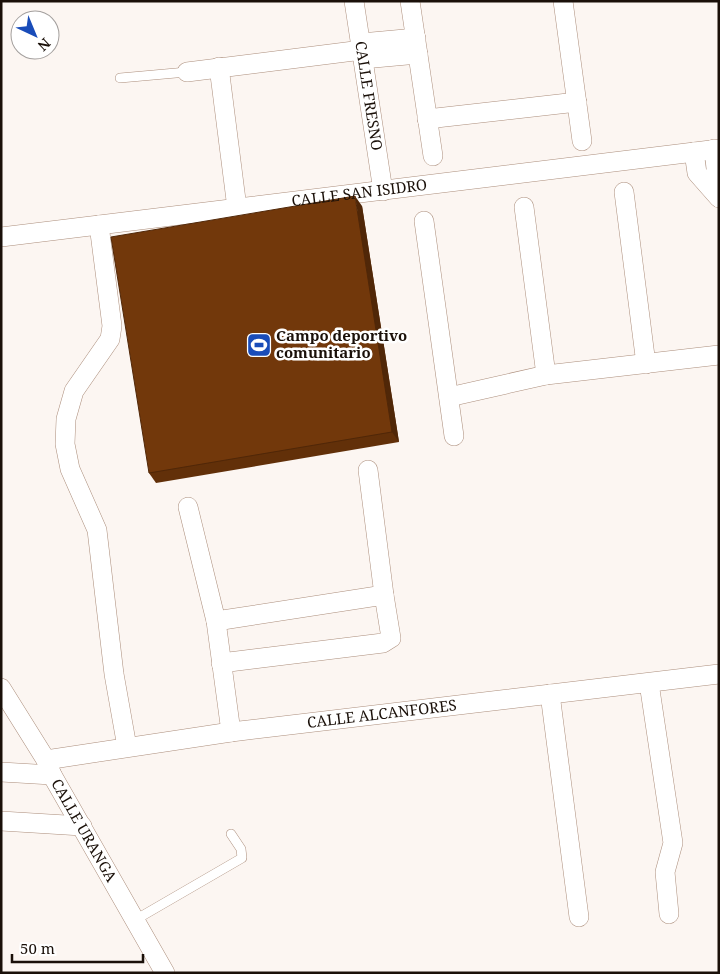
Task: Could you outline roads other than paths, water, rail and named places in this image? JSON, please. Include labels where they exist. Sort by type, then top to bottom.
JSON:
[{"type":"street","name":"CALLE FRESNO","points":[[354,1],[383,191]]},
{"type":"street","points":[[410,1],[433,156]]},
{"type":"street","points":[[563,1],[582,141]]},
{"type":"street","points":[[187,72],[417,46]]},
{"type":"street","points":[[219,67],[237,208]]},
{"type":"street","points":[[427,119],[576,102]]},
{"type":"street","points":[[716,149],[719,198]]},
{"type":"street","name":"CALLE SAN ISIDRO","points":[[1,237],[716,149]]},
{"type":"street","points":[[694,152],[697,173],[719,198]]},
{"type":"street","points":[[624,192],[646,364]]},
{"type":"street","points":[[524,207],[546,375]]},
{"type":"street","points":[[424,221],[454,436]]},
{"type":"street","points":[[99,225],[112,326],[110,339],[74,391],[66,419],[65,444],[70,469],[97,530],[114,674],[127,748]]},
{"type":"street","points":[[449,397],[546,375],[719,355]]},
{"type":"street","points":[[221,664],[383,642],[391,638],[368,470]]},
{"type":"street","points":[[188,507],[216,621],[231,732]]},
{"type":"street","points":[[216,621],[384,595]]},
{"type":"street","name":"CALLE ALCANFORES","points":[[1,772],[49,768],[127,748],[231,732],[719,674]]},
{"type":"street","points":[[649,683],[673,843],[664,872],[670,914]]},
{"type":"street","name":"CALLE URANGA","points":[[1,688],[49,768],[165,973]]},
{"type":"street","points":[[550,694],[579,917]]},
{"type":"street","points":[[1,821],[82,826]]},
{"type":"lane","points":[[120,78],[187,72]]},
{"type":"lane","points":[[135,920],[242,858],[241,849],[231,834]]},
{"type":"place","name":"Campo deportivo comunitario","points":[[259,345]]}]
